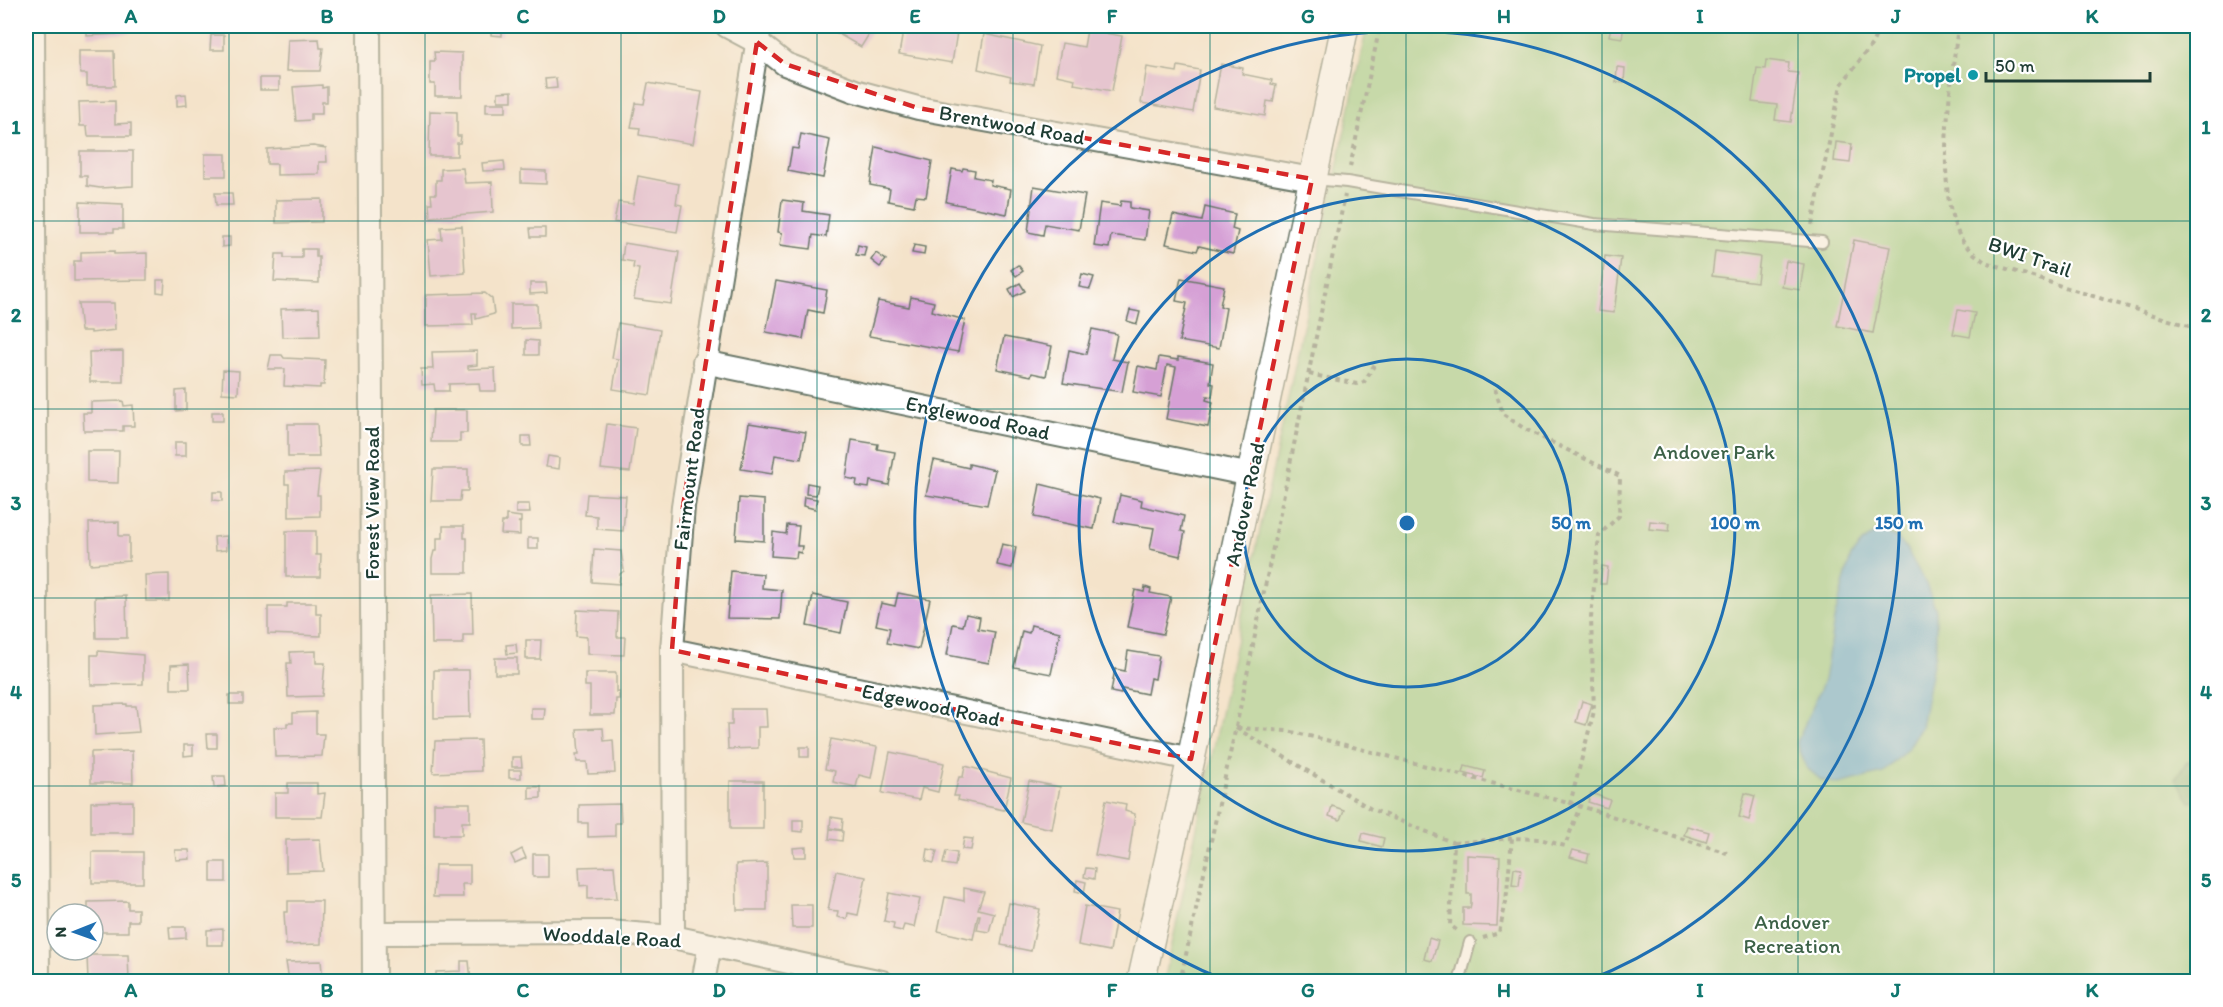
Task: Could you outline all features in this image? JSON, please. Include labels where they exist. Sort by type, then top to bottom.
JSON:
[{"type":"street","points":[[33,26],[31,912],[38,981]]},
{"type":"street","name":"Forest View Road","points":[[369,26],[374,981]]},
{"type":"street","name":"Brentwood Road","points":[[727,26],[758,34],[785,64],[855,91],[918,108],[1312,179]]},
{"type":"street","name":"Andover Road","points":[[1141,981],[1191,759],[1345,26]]},
{"type":"street","name":"Fairmount Road","points":[[672,937],[672,650],[683,506],[704,362],[758,34]]},
{"type":"street","name":"Englewood Road","points":[[704,362],[1251,475]]},
{"type":"street","name":"Edgewood Road","points":[[672,650],[1191,759]]},
{"type":"street","name":"Wooddale Road","points":[[374,933],[609,932],[672,937],[882,981]]},
{"type":"street","points":[[704,981],[710,945]]},
{"type":"lane","points":[[1312,179],[1347,182],[1594,224],[1822,242]]},
{"type":"lane","points":[[1459,981],[1470,942]]},
{"type":"path","points":[[1180,981],[1236,728],[1380,26]]},
{"type":"path","points":[[1808,241],[1841,85],[1872,44],[1880,26]]},
{"type":"path","name":"BWI Trail","points":[[1958,26],[1946,150],[1946,182],[1961,239],[1985,262],[2198,329]]},
{"type":"path","points":[[1310,374],[1357,384],[1364,382],[1375,364]]},
{"type":"path","points":[[1494,389],[1503,414],[1526,429],[1620,476],[1619,516],[1599,535],[1592,618],[1594,711],[1570,804]]},
{"type":"path","points":[[1236,728],[1265,728],[1317,738],[1580,806],[1727,853]]},
{"type":"path","points":[[1236,728],[1371,809],[1454,843],[1540,838],[1565,846],[1580,806]]},
{"type":"path","points":[[1454,843],[1450,926],[1470,942],[1499,933],[1506,902],[1512,838]]},
{"type":"highlighted area","points":[[757,42],[785,64],[918,108],[1312,179],[1191,759],[672,650],[683,506]]},
{"type":"green space","name":"Andover Park","points":[[1367,26],[2197,26],[2197,981],[1164,982]]},
{"type":"green space","points":[[2197,761],[2197,801],[2190,802],[2175,779],[2187,762]]},
{"type":"water","points":[[1880,530],[1897,538],[1907,550],[1926,584],[1936,610],[1936,648],[1921,727],[1909,747],[1883,773],[1838,784],[1821,780],[1806,767],[1797,742],[1824,680],[1834,620],[1851,556],[1862,543]]},
{"type":"building","points":[[87,26],[131,26],[131,33],[87,36]]},
{"type":"building","points":[[491,26],[502,26],[502,36],[491,35]]},
{"type":"building","points":[[825,26],[874,26],[861,47]]},
{"type":"building","points":[[904,26],[958,26],[952,63],[899,54]]},
{"type":"building","points":[[1611,26],[1624,26],[1622,38],[1609,36]]},
{"type":"building","points":[[1087,30],[1122,36],[1112,91],[1074,84],[1075,79],[1056,75],[1062,43],[1084,47]]},
{"type":"building","points":[[984,34],[1040,46],[1034,84],[1010,81],[1011,77],[978,69]]},
{"type":"building","points":[[211,35],[224,35],[224,50],[210,50]]},
{"type":"building","points":[[319,39],[320,48],[323,48],[320,71],[286,71],[288,40]]},
{"type":"building","points":[[79,51],[114,51],[115,86],[87,86],[87,74],[81,74],[79,66]]},
{"type":"building","points":[[434,52],[462,53],[462,96],[435,96],[435,84],[430,84],[430,61],[435,61]]},
{"type":"building","points":[[1766,60],[1789,63],[1788,72],[1798,73],[1791,122],[1775,120],[1777,105],[1752,102],[1757,68],[1765,69]]},
{"type":"building","points":[[1221,64],[1243,68],[1242,74],[1272,80],[1271,84],[1276,85],[1273,102],[1267,101],[1265,116],[1213,107]]},
{"type":"building","points":[[1178,66],[1200,70],[1193,112],[1141,103],[1147,67],[1177,72]]},
{"type":"building","points":[[1617,67],[1625,68],[1624,83],[1616,82]]},
{"type":"building","points":[[260,78],[279,78],[279,90],[260,90]]},
{"type":"building","points":[[556,78],[557,88],[546,89],[545,79]]},
{"type":"building","points":[[648,83],[702,92],[693,144],[639,135],[640,128],[631,127],[636,103],[644,104]]},
{"type":"building","points":[[322,85],[322,88],[327,87],[327,102],[322,102],[322,114],[311,114],[311,120],[296,121],[293,87]]},
{"type":"building","points":[[512,91],[512,101],[498,101],[498,92]]},
{"type":"building","points":[[186,94],[187,105],[177,106],[177,95]]},
{"type":"building","points":[[115,101],[115,124],[131,123],[131,136],[88,136],[87,126],[80,126],[79,102]]},
{"type":"building","points":[[486,103],[506,103],[506,112],[486,112]]},
{"type":"building","points":[[430,111],[457,112],[457,136],[461,136],[460,143],[457,143],[457,156],[429,156]]},
{"type":"building","points":[[801,134],[830,140],[823,178],[788,171],[792,148],[798,149]]},
{"type":"building","points":[[1836,142],[1852,144],[1850,163],[1834,161]]},
{"type":"building","points":[[313,146],[326,148],[327,162],[319,162],[319,174],[277,175],[277,164],[267,164],[267,149]]},
{"type":"building","points":[[876,147],[932,161],[926,197],[916,196],[914,206],[888,201],[890,189],[870,185]]},
{"type":"building","points":[[80,151],[133,151],[133,186],[100,188],[87,186],[87,176],[80,176]]},
{"type":"building","points":[[205,154],[226,154],[226,176],[205,176]]},
{"type":"building","points":[[504,161],[505,170],[483,171],[482,163]]},
{"type":"building","points":[[463,168],[465,183],[492,182],[493,212],[430,217],[431,194],[436,194],[436,180],[441,180],[441,169]]},
{"type":"building","points":[[963,168],[975,170],[974,177],[991,180],[990,185],[1011,189],[1007,214],[946,202],[952,169],[962,171]]},
{"type":"building","points":[[521,170],[546,171],[546,184],[521,183]]},
{"type":"building","points":[[638,176],[679,184],[676,204],[682,205],[677,232],[614,222],[618,202],[633,204]]},
{"type":"building","points":[[1034,186],[1085,195],[1079,230],[1045,224],[1043,235],[1028,232]]},
{"type":"building","points":[[215,193],[232,193],[233,205],[216,205]]},
{"type":"building","points":[[322,199],[322,222],[276,223],[276,200]]},
{"type":"building","points":[[782,200],[804,203],[803,211],[829,215],[826,237],[813,235],[811,249],[780,245],[782,233],[778,232]]},
{"type":"building","points":[[1121,201],[1130,202],[1130,208],[1149,211],[1145,240],[1111,235],[1109,248],[1094,246],[1100,203],[1120,206]]},
{"type":"building","points":[[80,202],[123,204],[123,229],[114,229],[114,232],[80,232]]},
{"type":"building","points":[[1205,207],[1235,214],[1232,229],[1238,231],[1233,254],[1199,246],[1197,251],[1166,244],[1173,215],[1202,221]]},
{"type":"building","points":[[462,226],[465,273],[431,276],[428,240],[442,239],[441,227]]},
{"type":"building","points":[[530,228],[545,228],[545,237],[531,237]]},
{"type":"building","points":[[222,237],[230,237],[230,246],[222,247]]},
{"type":"building","points":[[1854,240],[1890,247],[1873,333],[1837,326]]},
{"type":"building","points":[[624,243],[679,252],[671,304],[634,299],[639,269],[633,268],[634,262],[622,260]]},
{"type":"building","points":[[858,245],[866,247],[864,256],[856,255]]},
{"type":"building","points":[[914,245],[925,247],[924,255],[912,253]]},
{"type":"building","points":[[302,249],[316,249],[316,257],[319,257],[319,283],[274,281],[276,254],[284,254],[284,258],[302,258]]},
{"type":"building","points":[[114,251],[114,254],[147,253],[147,280],[74,281],[74,261],[81,261],[81,252]]},
{"type":"building","points":[[1715,251],[1760,257],[1757,282],[1712,276]]},
{"type":"building","points":[[876,253],[886,260],[880,267],[871,260]]},
{"type":"building","points":[[1605,256],[1621,258],[1614,313],[1598,311]]},
{"type":"building","points":[[1786,261],[1804,264],[1800,290],[1782,287]]},
{"type":"building","points":[[1018,265],[1023,271],[1016,276],[1011,270]]},
{"type":"building","points":[[1082,274],[1094,277],[1090,289],[1079,287]]},
{"type":"building","points":[[1181,278],[1224,286],[1220,306],[1226,308],[1219,348],[1179,341],[1187,303],[1176,301]]},
{"type":"building","points":[[157,280],[165,280],[164,293],[157,292]]},
{"type":"building","points":[[776,281],[827,290],[823,313],[808,310],[803,339],[766,332]]},
{"type":"building","points":[[530,283],[546,283],[547,293],[530,294]]},
{"type":"building","points":[[1020,283],[1025,291],[1013,297],[1009,289]]},
{"type":"building","points":[[485,293],[492,299],[494,314],[476,319],[476,313],[472,313],[473,325],[426,326],[426,295]]},
{"type":"building","points":[[911,297],[934,302],[932,311],[965,320],[958,352],[869,336],[878,301],[909,307]]},
{"type":"building","points":[[78,303],[114,303],[115,330],[91,333],[91,331],[81,331]]},
{"type":"building","points":[[511,304],[537,304],[538,328],[511,329]]},
{"type":"building","points":[[319,308],[320,336],[282,337],[281,309]]},
{"type":"building","points":[[1130,310],[1140,312],[1137,324],[1127,321]]},
{"type":"building","points":[[1958,310],[1975,313],[1970,337],[1953,334]]},
{"type":"building","points":[[618,323],[660,330],[650,395],[613,389],[618,359],[612,358]]},
{"type":"building","points":[[1092,329],[1117,334],[1112,359],[1128,362],[1122,392],[1063,383],[1069,350],[1086,354]]},
{"type":"building","points":[[1004,337],[1052,346],[1046,376],[1032,373],[1031,376],[997,369]]},
{"type":"building","points":[[526,340],[538,341],[538,355],[526,355]]},
{"type":"building","points":[[123,351],[123,382],[90,382],[89,352]]},
{"type":"building","points":[[477,351],[477,365],[468,366],[468,369],[495,368],[496,391],[480,391],[479,383],[449,384],[449,391],[435,391],[434,384],[422,385],[421,369],[433,369],[432,352]]},
{"type":"building","points":[[271,355],[325,360],[324,385],[320,385],[320,388],[284,386],[285,369],[268,369]]},
{"type":"building","points":[[1159,357],[1178,360],[1178,357],[1213,363],[1210,383],[1214,384],[1212,397],[1207,396],[1206,400],[1213,402],[1208,427],[1166,419],[1176,367],[1167,365],[1161,397],[1133,392],[1138,366],[1157,370]]},
{"type":"building","points":[[223,370],[239,371],[238,394],[222,393]]},
{"type":"building","points":[[186,390],[186,410],[176,411],[176,391]]},
{"type":"building","points":[[123,401],[124,406],[133,405],[134,426],[123,426],[123,431],[84,431],[83,413],[91,413],[91,402]]},
{"type":"building","points":[[433,410],[467,410],[467,433],[460,433],[460,442],[431,442]]},
{"type":"building","points":[[212,412],[223,412],[223,421],[212,421]]},
{"type":"building","points":[[749,423],[806,432],[801,459],[775,455],[772,474],[741,469]]},
{"type":"building","points":[[288,424],[317,424],[319,457],[288,457]]},
{"type":"building","points":[[607,424],[636,428],[630,472],[601,469]]},
{"type":"building","points":[[522,436],[530,436],[531,446],[522,446]]},
{"type":"building","points":[[852,440],[878,444],[877,449],[895,452],[889,485],[870,481],[869,488],[856,486],[857,480],[846,478]]},
{"type":"building","points":[[175,442],[186,442],[186,456],[175,456]]},
{"type":"building","points":[[87,451],[119,451],[118,483],[87,482]]},
{"type":"building","points":[[548,456],[560,458],[559,469],[546,467]]},
{"type":"building","points":[[934,460],[969,468],[969,464],[995,470],[987,505],[926,495]]},
{"type":"building","points":[[433,469],[468,469],[468,491],[461,491],[460,501],[431,501]]},
{"type":"building","points":[[320,471],[317,495],[320,495],[320,516],[289,517],[289,484],[285,484],[285,472]]},
{"type":"building","points":[[807,483],[818,485],[816,495],[806,494]]},
{"type":"building","points":[[1040,484],[1100,499],[1094,529],[1034,517]]},
{"type":"building","points":[[213,492],[222,492],[222,501],[213,500]]},
{"type":"building","points":[[587,494],[626,496],[623,531],[597,529],[597,516],[585,515]]},
{"type":"building","points":[[1120,495],[1142,500],[1141,506],[1184,516],[1181,531],[1185,532],[1180,556],[1150,549],[1154,528],[1114,522]]},
{"type":"building","points":[[804,497],[817,499],[815,509],[803,506]]},
{"type":"building","points":[[739,498],[764,500],[764,541],[736,539]]},
{"type":"building","points":[[516,504],[529,504],[530,513],[516,513]]},
{"type":"building","points":[[506,515],[521,517],[521,522],[518,522],[520,523],[520,535],[501,534],[502,522],[506,522]]},
{"type":"building","points":[[1650,521],[1670,523],[1669,531],[1649,529]]},
{"type":"building","points":[[119,522],[119,536],[129,536],[129,561],[90,564],[89,523]]},
{"type":"building","points":[[787,525],[799,526],[797,546],[802,546],[801,553],[797,552],[796,558],[771,556],[773,532],[786,534]]},
{"type":"building","points":[[443,526],[464,526],[464,538],[467,538],[467,573],[432,573],[432,559],[434,551],[437,551],[437,538],[443,538]]},
{"type":"building","points":[[286,531],[316,531],[316,555],[321,555],[320,577],[286,577]]},
{"type":"building","points":[[226,536],[226,550],[215,551],[214,537]]},
{"type":"building","points":[[528,538],[538,538],[538,549],[528,549]]},
{"type":"building","points":[[1002,544],[1016,547],[1012,568],[997,565]]},
{"type":"building","points":[[594,549],[621,551],[624,571],[620,574],[619,584],[592,582]]},
{"type":"building","points":[[1602,566],[1608,567],[1606,584],[1600,584]]},
{"type":"building","points":[[731,571],[763,574],[762,588],[782,590],[780,619],[727,618]]},
{"type":"building","points":[[169,574],[169,601],[146,601],[145,575]]},
{"type":"building","points":[[1145,587],[1151,589],[1150,593],[1171,597],[1163,634],[1127,627],[1135,590],[1144,592]]},
{"type":"building","points":[[898,593],[930,599],[919,649],[887,643],[890,628],[876,625],[881,603],[895,606]]},
{"type":"building","points":[[472,594],[473,635],[463,635],[463,644],[432,644],[431,595]]},
{"type":"building","points":[[813,595],[847,602],[841,633],[807,626]]},
{"type":"building","points":[[126,596],[127,638],[96,638],[95,597]]},
{"type":"building","points":[[287,603],[316,603],[316,614],[321,614],[321,636],[268,634],[268,607],[287,607]]},
{"type":"building","points":[[577,610],[618,612],[617,637],[625,637],[624,655],[587,654],[587,637],[576,636]]},
{"type":"building","points":[[966,614],[980,617],[978,629],[995,632],[989,663],[947,655],[953,624],[963,626]]},
{"type":"building","points":[[1031,625],[1060,632],[1051,674],[1014,667],[1022,631],[1029,633]]},
{"type":"building","points":[[526,640],[541,640],[540,659],[526,659]]},
{"type":"building","points":[[516,644],[517,653],[507,654],[506,645]]},
{"type":"building","points":[[98,651],[143,655],[143,684],[91,685],[91,655],[98,655]]},
{"type":"building","points":[[316,651],[316,663],[325,663],[322,696],[288,697],[287,663],[291,663],[290,652]]},
{"type":"building","points":[[1128,651],[1159,656],[1155,679],[1150,678],[1147,694],[1122,689],[1121,694],[1111,692],[1115,669],[1125,671]]},
{"type":"building","points":[[495,658],[517,658],[517,674],[495,674]]},
{"type":"building","points":[[189,664],[190,689],[171,689],[171,665]]},
{"type":"building","points":[[434,670],[469,670],[470,717],[434,718]]},
{"type":"building","points":[[585,673],[616,673],[616,692],[619,692],[619,699],[616,699],[615,715],[590,715],[590,686],[585,686]]},
{"type":"building","points":[[229,695],[243,695],[243,704],[229,704]]},
{"type":"building","points":[[1582,701],[1592,704],[1586,725],[1576,722]]},
{"type":"building","points":[[127,704],[127,706],[136,706],[139,732],[95,735],[94,705]]},
{"type":"building","points":[[531,708],[545,708],[544,719],[531,719]]},
{"type":"building","points":[[732,709],[766,709],[767,727],[758,727],[758,748],[728,749],[727,725],[732,725]]},
{"type":"building","points":[[316,712],[316,734],[324,734],[322,756],[275,757],[274,727],[287,727],[287,723],[293,723],[293,713]]},
{"type":"building","points":[[603,728],[604,741],[613,740],[615,773],[588,774],[587,762],[577,762],[576,754],[579,754],[577,729]]},
{"type":"building","points":[[207,734],[217,734],[217,748],[208,748]]},
{"type":"building","points":[[831,739],[877,747],[871,778],[859,775],[856,787],[833,782],[835,771],[825,769]]},
{"type":"building","points":[[480,740],[481,771],[433,773],[435,741]]},
{"type":"building","points":[[184,745],[193,745],[193,755],[184,756]]},
{"type":"building","points":[[800,747],[809,747],[809,757],[800,757]]},
{"type":"building","points":[[132,751],[133,783],[91,783],[91,752]]},
{"type":"building","points":[[890,752],[944,763],[938,792],[922,788],[919,800],[882,793]]},
{"type":"building","points":[[512,757],[521,757],[522,767],[512,767]]},
{"type":"building","points":[[965,766],[1011,778],[1004,810],[958,800],[959,796],[954,796],[959,777],[963,777]]},
{"type":"building","points":[[1465,766],[1485,771],[1483,778],[1463,773]]},
{"type":"building","points":[[509,770],[521,770],[521,778],[509,778]]},
{"type":"building","points":[[213,776],[225,776],[226,786],[214,787]]},
{"type":"building","points":[[730,781],[763,781],[763,829],[730,829]]},
{"type":"building","points":[[1029,781],[1060,787],[1052,829],[1021,822]]},
{"type":"building","points":[[288,783],[317,783],[317,794],[325,793],[322,817],[275,817],[275,793],[288,793]]},
{"type":"building","points":[[529,787],[541,787],[541,798],[529,799]]},
{"type":"building","points":[[1591,793],[1610,800],[1607,808],[1588,802]]},
{"type":"building","points":[[1745,793],[1755,796],[1749,820],[1739,817]]},
{"type":"building","points":[[1106,800],[1126,804],[1125,811],[1135,814],[1128,861],[1095,855]]},
{"type":"building","points":[[133,801],[133,833],[91,833],[91,802]]},
{"type":"building","points":[[434,803],[470,803],[470,822],[462,822],[462,835],[434,835]]},
{"type":"building","points":[[620,804],[621,823],[615,823],[615,836],[588,837],[588,823],[579,823],[579,805]]},
{"type":"building","points":[[1332,806],[1344,810],[1340,820],[1329,816]]},
{"type":"building","points":[[831,817],[843,819],[842,830],[830,828]]},
{"type":"building","points":[[793,820],[803,820],[803,832],[793,831]]},
{"type":"building","points":[[1687,826],[1709,832],[1706,842],[1684,835]]},
{"type":"building","points":[[830,829],[843,831],[842,841],[829,839]]},
{"type":"building","points":[[1363,833],[1384,838],[1382,847],[1361,841]]},
{"type":"building","points":[[964,838],[973,839],[971,850],[962,849]]},
{"type":"building","points":[[320,839],[323,871],[286,872],[286,840]]},
{"type":"building","points":[[806,847],[806,857],[794,857],[793,848]]},
{"type":"building","points":[[522,849],[526,858],[515,863],[511,855]]},
{"type":"building","points":[[928,849],[937,851],[934,863],[926,861]]},
{"type":"building","points":[[175,850],[189,850],[190,859],[176,860]]},
{"type":"building","points":[[1573,850],[1589,854],[1587,862],[1570,857]]},
{"type":"building","points":[[946,851],[957,853],[955,866],[943,864]]},
{"type":"building","points":[[92,852],[143,852],[143,883],[92,883]]},
{"type":"building","points":[[533,854],[548,854],[548,877],[533,877]]},
{"type":"building","points":[[1467,855],[1500,857],[1497,926],[1463,925],[1463,908],[1470,908],[1471,904],[1471,894],[1467,894]]},
{"type":"building","points":[[211,862],[226,862],[226,882],[211,882]]},
{"type":"building","points":[[767,863],[767,910],[737,910],[736,864]]},
{"type":"building","points":[[435,865],[470,865],[470,884],[462,884],[463,897],[433,897]]},
{"type":"building","points":[[614,866],[617,898],[588,899],[588,885],[580,886],[579,867]]},
{"type":"building","points":[[1086,868],[1095,869],[1094,879],[1084,877]]},
{"type":"building","points":[[1514,868],[1521,869],[1519,886],[1512,885]]},
{"type":"building","points":[[836,871],[866,877],[858,915],[848,913],[847,919],[837,917],[838,911],[828,910]]},
{"type":"building","points":[[1077,880],[1086,882],[1084,893],[1075,891]]},
{"type":"building","points":[[964,888],[984,892],[978,909],[994,913],[989,932],[977,930],[980,915],[978,915],[973,939],[938,931],[945,897],[964,901]]},
{"type":"building","points":[[889,893],[920,899],[914,927],[904,925],[902,931],[893,929],[894,923],[884,921]]},
{"type":"building","points":[[128,901],[128,909],[138,909],[138,921],[128,921],[128,932],[105,932],[105,902],[88,902]]},
{"type":"building","points":[[288,901],[322,901],[321,944],[286,945],[284,912],[288,912]]},
{"type":"building","points":[[1009,903],[1040,909],[1031,951],[1001,945]]},
{"type":"building","points":[[791,905],[812,905],[812,928],[792,928]]},
{"type":"building","points":[[1085,906],[1117,912],[1110,951],[1078,945]]},
{"type":"building","points":[[169,927],[186,927],[186,938],[170,939]]},
{"type":"building","points":[[223,929],[223,945],[207,945],[207,930]]},
{"type":"building","points":[[1429,938],[1438,941],[1432,961],[1424,959]]},
{"type":"building","points":[[105,955],[128,955],[129,981],[88,981],[87,962],[105,962]]},
{"type":"building","points":[[321,961],[323,981],[289,980],[286,962]]},
{"type":"building","points":[[461,961],[469,961],[471,981],[436,981],[436,972],[461,971]]},
{"type":"place","name":"Propel","points":[[1973,75]]},
{"type":"park label","name":"Andover Recreation","points":[[1792,934]]}]
